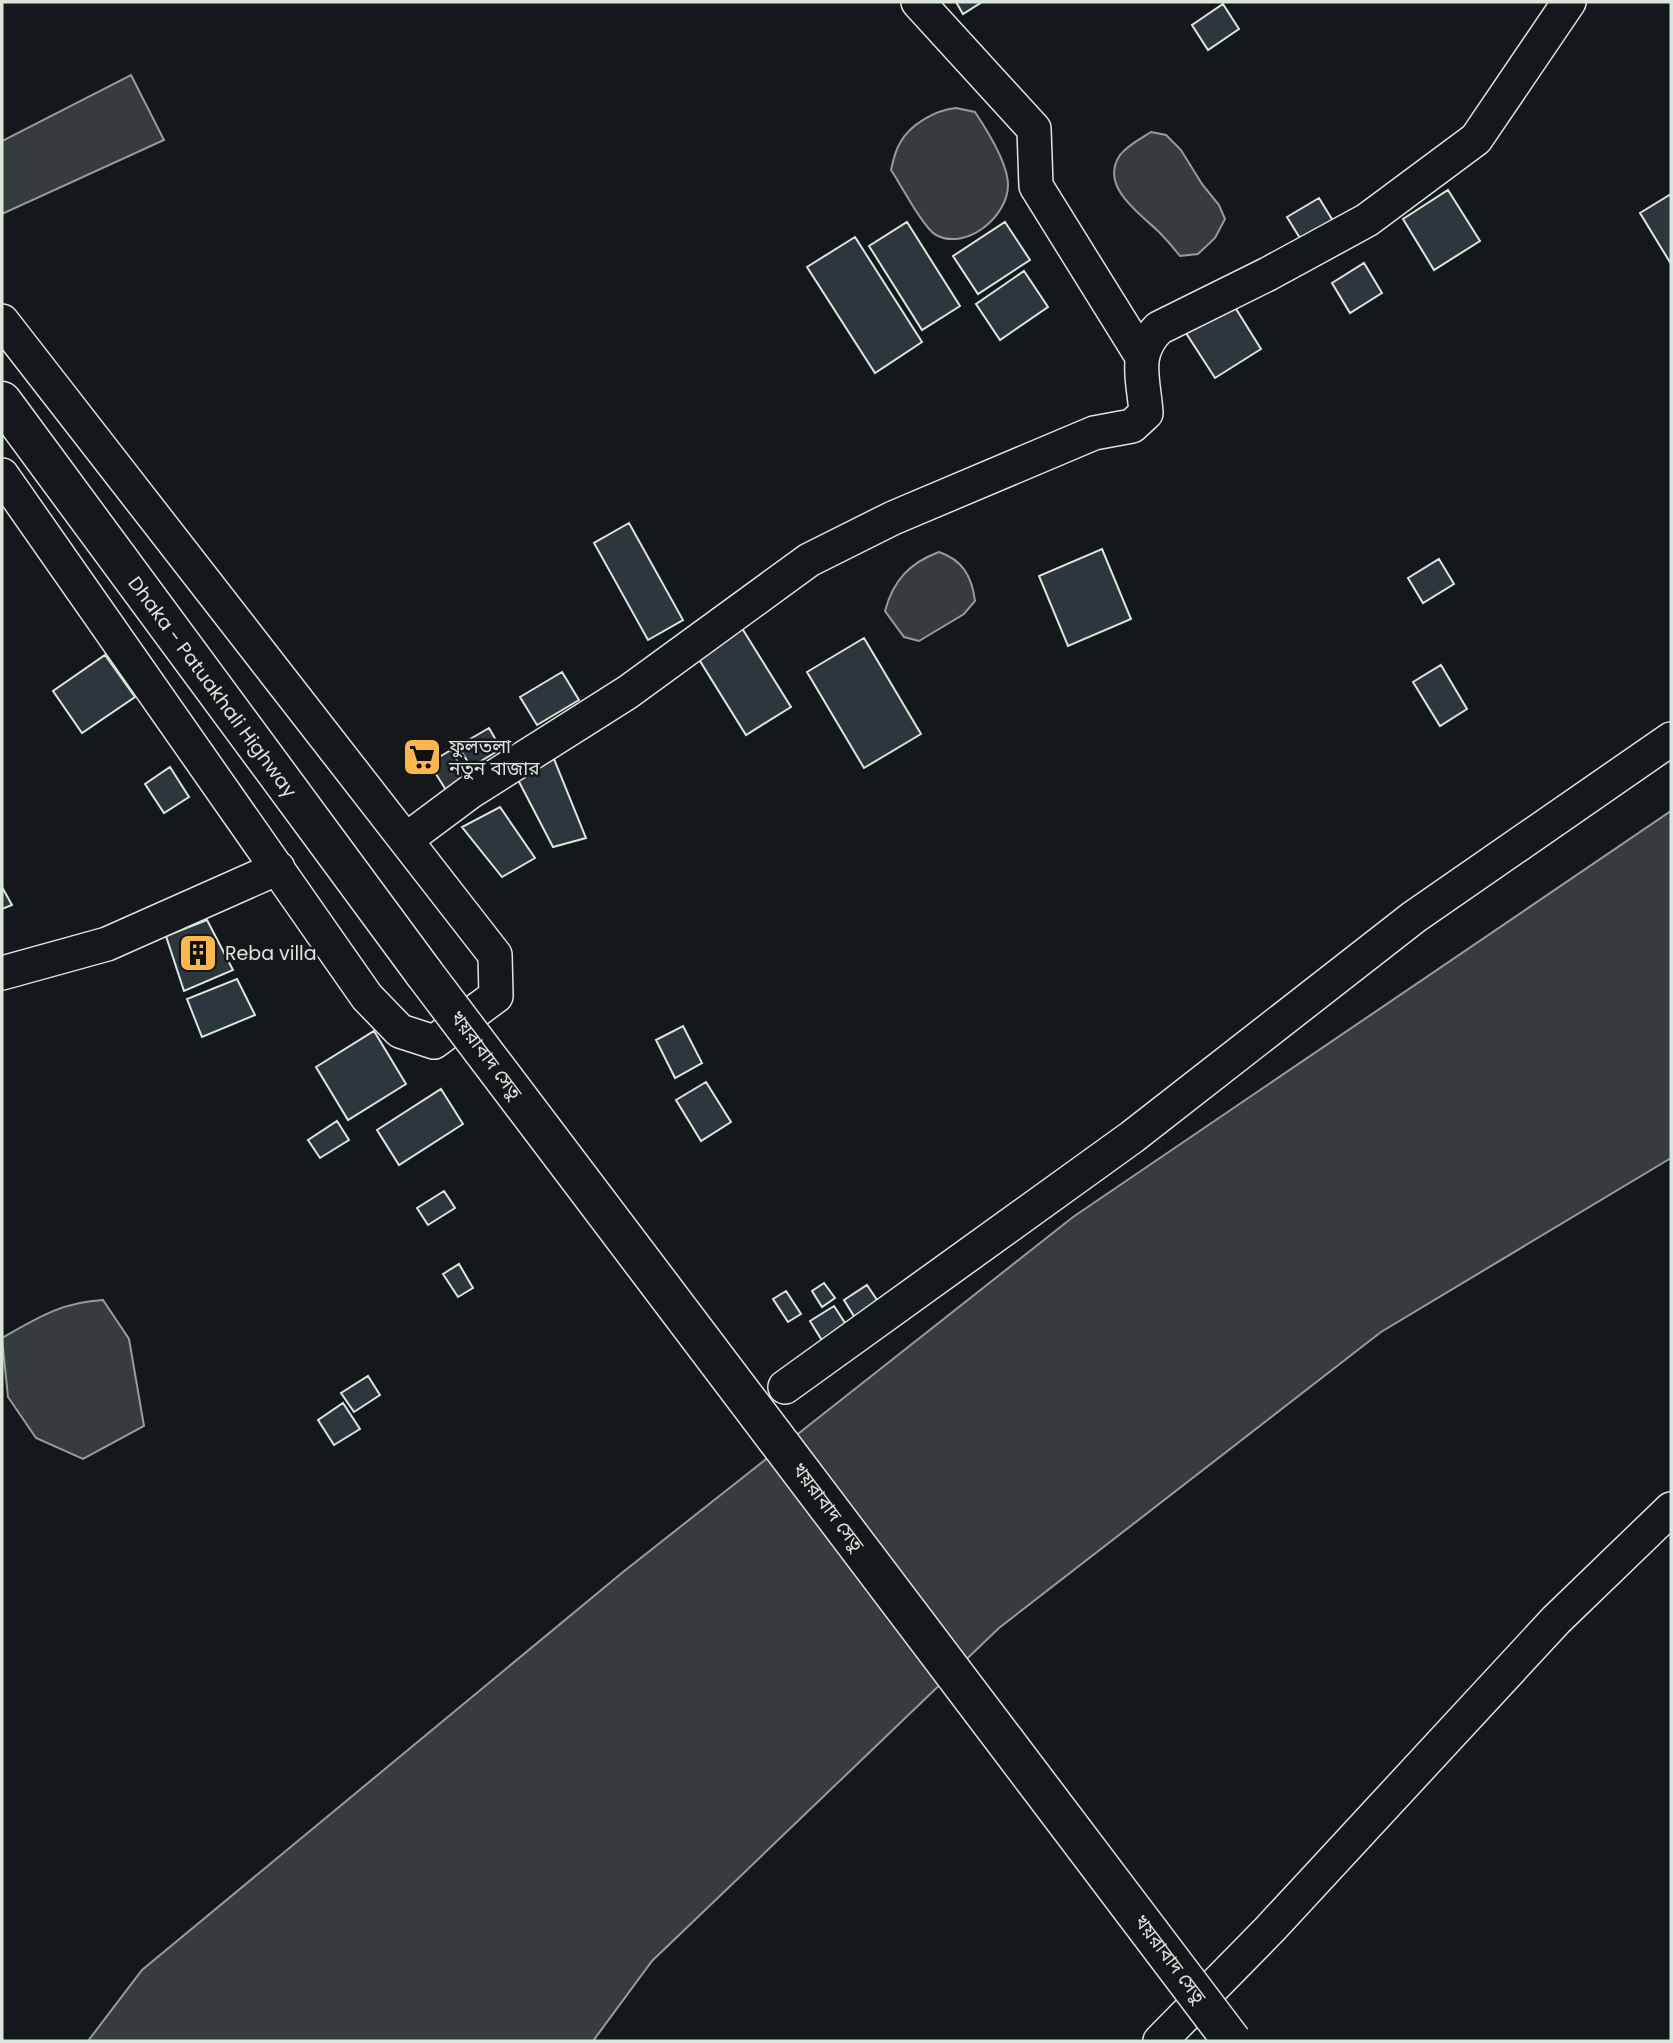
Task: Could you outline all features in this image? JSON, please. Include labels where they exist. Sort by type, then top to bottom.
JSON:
[{"type":"highway","name":"Dhaka - Patuakhali Highway","points":[[2,401],[424,973]]},
{"type":"highway","name":"খয়রাবাদ সেতু","points":[[424,973],[1232,2041]]},
{"type":"street","points":[[918,2],[1034,129],[1036,186],[1141,355]]},
{"type":"street","points":[[407,839],[470,792],[628,692],[809,560],[893,518],[1094,433],[1132,426],[1146,413],[1141,355],[1147,339],[1159,328],[1268,274],[1367,220],[1476,139],[1569,2]]},
{"type":"street","points":[[2,321],[495,955],[496,996],[435,1042],[400,1031],[368,997],[2,475]]},
{"type":"street","points":[[785,1387],[1132,1137],[1414,917],[1671,739]]},
{"type":"street","points":[[2,973],[107,944],[278,868]]},
{"type":"street","points":[[1160,2041],[1270,1929],[1556,1620],[1671,1509]]},
{"type":"shaded area","points":[[131,75],[164,140],[2,214],[2,141]]},
{"type":"shaded area","points":[[956,108],[975,112],[1001,157],[1008,185],[1001,209],[983,228],[972,235],[948,239],[936,235],[925,224],[891,170],[898,146],[910,130],[932,115]]},
{"type":"shaded area","points":[[1151,132],[1166,135],[1181,150],[1219,205],[1225,219],[1215,238],[1198,254],[1180,256],[1132,207],[1118,188],[1114,177],[1120,155]]},
{"type":"shaded area","points":[[939,552],[965,570],[975,601],[964,614],[919,641],[904,637],[885,611],[888,600],[904,574],[928,556]]},
{"type":"shaded area","points":[[1671,811],[1671,1158],[1381,1332],[999,1628],[652,1961],[593,2041],[88,2041],[142,1970],[623,1572],[1073,1217]]},
{"type":"shaded area","points":[[103,1300],[129,1339],[144,1426],[83,1459],[36,1438],[8,1397],[2,1338],[62,1308]]},
{"type":"building","points":[[956,2],[982,2],[963,14]]},
{"type":"building","points":[[1223,4],[1239,29],[1208,50],[1192,25]]},
{"type":"building","points":[[1448,190],[1480,241],[1434,270],[1403,219]]},
{"type":"building","points":[[1671,194],[1671,264],[1640,213]]},
{"type":"building","points":[[1319,198],[1338,229],[1306,248],[1287,217]]},
{"type":"building","points":[[907,222],[960,306],[922,330],[869,246]]},
{"type":"building","points":[[1005,222],[1030,260],[978,294],[953,256]]},
{"type":"building","points":[[855,237],[922,342],[875,373],[807,267]]},
{"type":"building","points":[[1364,263],[1382,293],[1350,313],[1332,283]]},
{"type":"building","points":[[1024,271],[1048,307],[1000,340],[976,304]]},
{"type":"building","points":[[1233,304],[1261,349],[1215,378],[1186,333]]},
{"type":"building","points":[[629,523],[683,620],[648,640],[594,543]]},
{"type":"building","points":[[1102,549],[1131,619],[1068,646],[1039,576]]},
{"type":"building","points":[[1439,559],[1454,584],[1423,603],[1408,578]]},
{"type":"building","points":[[740,625],[791,707],[746,735],[695,653]]},
{"type":"building","points":[[864,638],[921,734],[864,768],[807,672]]},
{"type":"building","points":[[105,655],[135,697],[82,733],[53,691]]},
{"type":"building","points":[[1441,665],[1467,709],[1440,726],[1413,682]]},
{"type":"building","points":[[562,672],[579,700],[537,725],[520,697]]},
{"type":"building","points":[[489,728],[501,749],[471,767],[458,746]]},
{"type":"building","points":[[451,750],[467,777],[446,790],[429,763]]},
{"type":"building","points":[[554,759],[586,838],[553,847],[516,776]]},
{"type":"building","points":[[170,767],[189,797],[164,813],[145,784]]},
{"type":"building","points":[[500,807],[535,858],[502,877],[462,827]]},
{"type":"building","points":[[2,887],[12,905],[2,909]]},
{"type":"building","name":"Reba villa","points":[[207,920],[233,970],[184,991],[166,936]]},
{"type":"building","points":[[237,979],[255,1015],[202,1037],[187,999]]},
{"type":"building","points":[[683,1026],[702,1063],[675,1078],[656,1040]]},
{"type":"building","points":[[374,1031],[406,1084],[348,1120],[316,1067]]},
{"type":"building","points":[[706,1082],[731,1122],[701,1141],[676,1100]]},
{"type":"building","points":[[441,1089],[463,1124],[399,1165],[377,1130]]},
{"type":"building","points":[[337,1121],[349,1140],[320,1158],[308,1140]]},
{"type":"building","points":[[444,1191],[455,1208],[428,1225],[417,1208]]},
{"type":"building","points":[[459,1264],[473,1288],[458,1297],[443,1274]]},
{"type":"building","points":[[824,1283],[835,1298],[822,1307],[812,1291]]},
{"type":"building","points":[[867,1285],[881,1306],[857,1321],[844,1300]]},
{"type":"building","points":[[786,1291],[801,1314],[788,1322],[773,1299]]},
{"type":"building","points":[[834,1306],[847,1326],[823,1342],[810,1321]]},
{"type":"building","points":[[368,1376],[380,1395],[354,1412],[341,1393]]},
{"type":"building","points":[[343,1403],[360,1429],[334,1445],[318,1420]]},
{"type":"place","name":"ফুলতলা নতুন বাজার","points":[[422,757]]},
{"type":"place","name":"Reba villa","points":[[198,953]]}]
